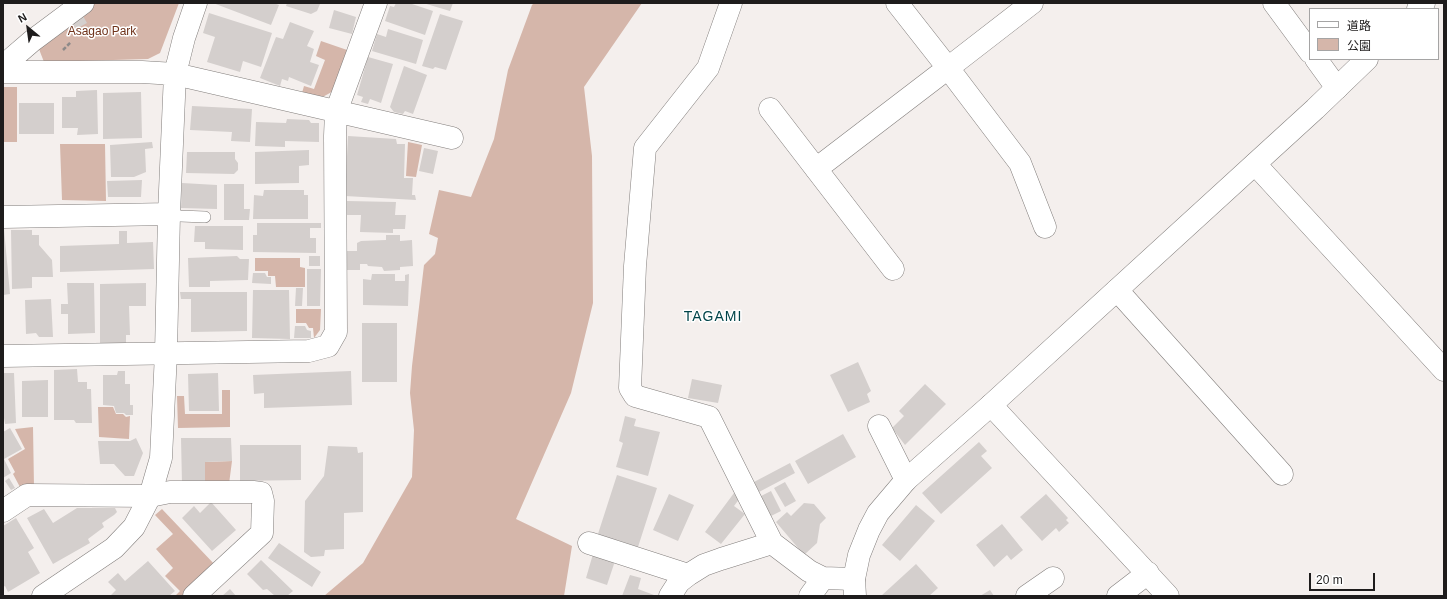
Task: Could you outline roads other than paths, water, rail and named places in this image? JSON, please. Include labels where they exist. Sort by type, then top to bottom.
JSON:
[{"type":"street","points":[[3,66],[32,41],[83,3]]},
{"type":"street","points":[[43,596],[114,548],[134,527],[150,496],[161,458],[175,74],[184,38],[196,3]]},
{"type":"street","points":[[3,356],[309,351],[328,346],[336,332],[336,112],[376,3]]},
{"type":"street","points":[[731,3],[708,68],[645,148],[635,266],[630,388],[635,396],[709,417],[772,542],[809,571],[823,578],[854,587],[859,555],[869,530],[878,513],[906,480],[991,405],[1255,164],[1366,60]]},
{"type":"street","points":[[897,3],[1020,163],[1045,227]]},
{"type":"street","points":[[816,169],[1032,3]]},
{"type":"street","points":[[1274,3],[1309,51]]},
{"type":"street","points":[[1317,60],[1337,88]]},
{"type":"street","points":[[3,72],[142,72],[175,74],[452,138]]},
{"type":"street","points":[[770,110],[893,269]]},
{"type":"street","points":[[1255,164],[1444,370]]},
{"type":"street","points":[[3,217],[169,214]]},
{"type":"street","points":[[1117,290],[1282,474]]},
{"type":"street","points":[[991,405],[1168,596]]},
{"type":"street","points":[[879,426],[906,480]]},
{"type":"street","points":[[3,511],[27,496],[150,496],[170,492],[261,493],[263,501],[262,533],[194,596]]},
{"type":"street","points":[[670,596],[679,582],[704,565],[772,542]]},
{"type":"street","points":[[589,543],[688,575]]},
{"type":"street","points":[[1118,596],[1148,573]]},
{"type":"street","points":[[810,596],[823,578]]},
{"type":"street","points":[[1027,596],[1053,578]]},
{"type":"lane","points":[[169,214],[205,217]]},
{"type":"district","name":"TAGAMI","points":[[713,317]]},
{"type":"park label","name":"Asagao Park","points":[[102,32]]}]
